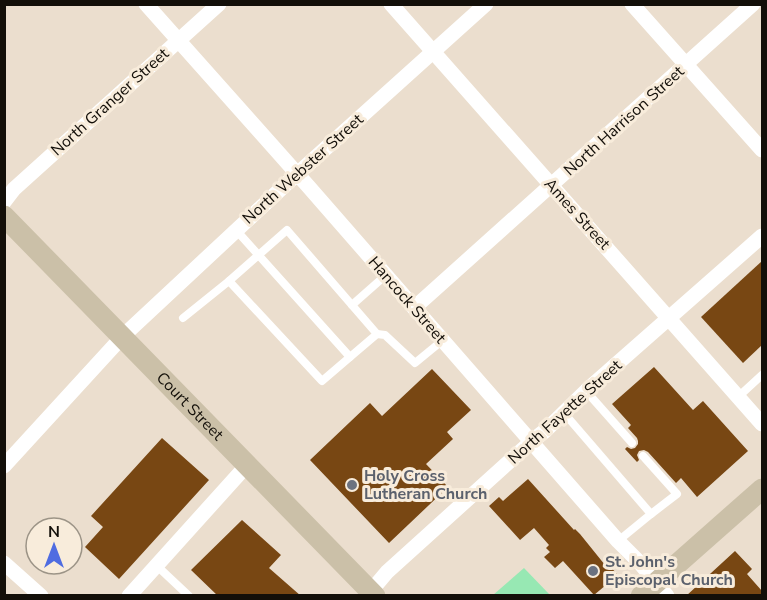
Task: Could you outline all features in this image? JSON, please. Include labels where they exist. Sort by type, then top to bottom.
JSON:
[{"type":"main road","name":"Court Street","points":[[4,216],[373,593]]},
{"type":"main road","points":[[655,591],[762,489]]},
{"type":"street","name":"Hancock Street","points":[[146,4],[532,441],[618,541],[655,591]]},
{"type":"street","name":"North Granger Street","points":[[4,202],[14,189],[219,4]]},
{"type":"street","name":"Ames Street","points":[[391,4],[762,424]]},
{"type":"street","name":"North Webster Street","points":[[4,466],[123,336],[297,174],[486,4]]},
{"type":"street","points":[[632,4],[762,150]]},
{"type":"street","name":"North Harrison Street","points":[[414,308],[753,4]]},
{"type":"street","name":"North Fayette Street","points":[[373,593],[387,572],[586,391],[762,236]]},
{"type":"street","points":[[129,596],[248,464]]},
{"type":"street","points":[[4,563],[41,596]]},
{"type":"lane","points":[[236,230],[351,357]]},
{"type":"lane","points":[[183,318],[287,230],[377,334],[385,335],[415,363],[443,340]]},
{"type":"lane","points":[[352,305],[386,275]]},
{"type":"lane","points":[[229,281],[322,381],[377,334]]},
{"type":"lane","points":[[738,397],[762,375]]},
{"type":"lane","points":[[586,391],[632,443]]},
{"type":"lane","points":[[564,412],[651,514]]},
{"type":"lane","points":[[618,541],[677,494],[643,456]]},
{"type":"lane","points":[[156,565],[189,596]]},
{"type":"green space","points":[[524,568],[550,595],[493,595]]},
{"type":"building","points":[[762,261],[762,345],[743,363],[701,317]]},
{"type":"building","points":[[654,367],[693,410],[703,401],[748,451],[697,497],[681,478],[676,483],[648,452],[639,451],[637,462],[625,449],[635,448],[638,441],[628,428],[631,425],[612,404]]},
{"type":"building","points":[[432,369],[471,410],[447,432],[453,439],[426,464],[448,487],[389,543],[310,460],[370,403],[382,416]]},
{"type":"building","points":[[162,438],[209,480],[119,579],[85,547],[103,527],[91,516]]},
{"type":"building","points":[[528,479],[580,534],[605,565],[607,563],[618,575],[594,595],[563,561],[555,568],[544,557],[550,552],[546,548],[549,545],[534,528],[520,540],[489,506],[499,497],[503,501]]},
{"type":"building","points":[[242,520],[281,555],[269,568],[301,596],[218,596],[191,570]]},
{"type":"building","points":[[735,551],[752,569],[747,574],[762,591],[762,596],[686,596]]},
{"type":"place","name":"Holy Cross Lutheran Church","points":[[352,485]]},
{"type":"place","name":"St. John's Episcopal Church","points":[[593,571]]}]
